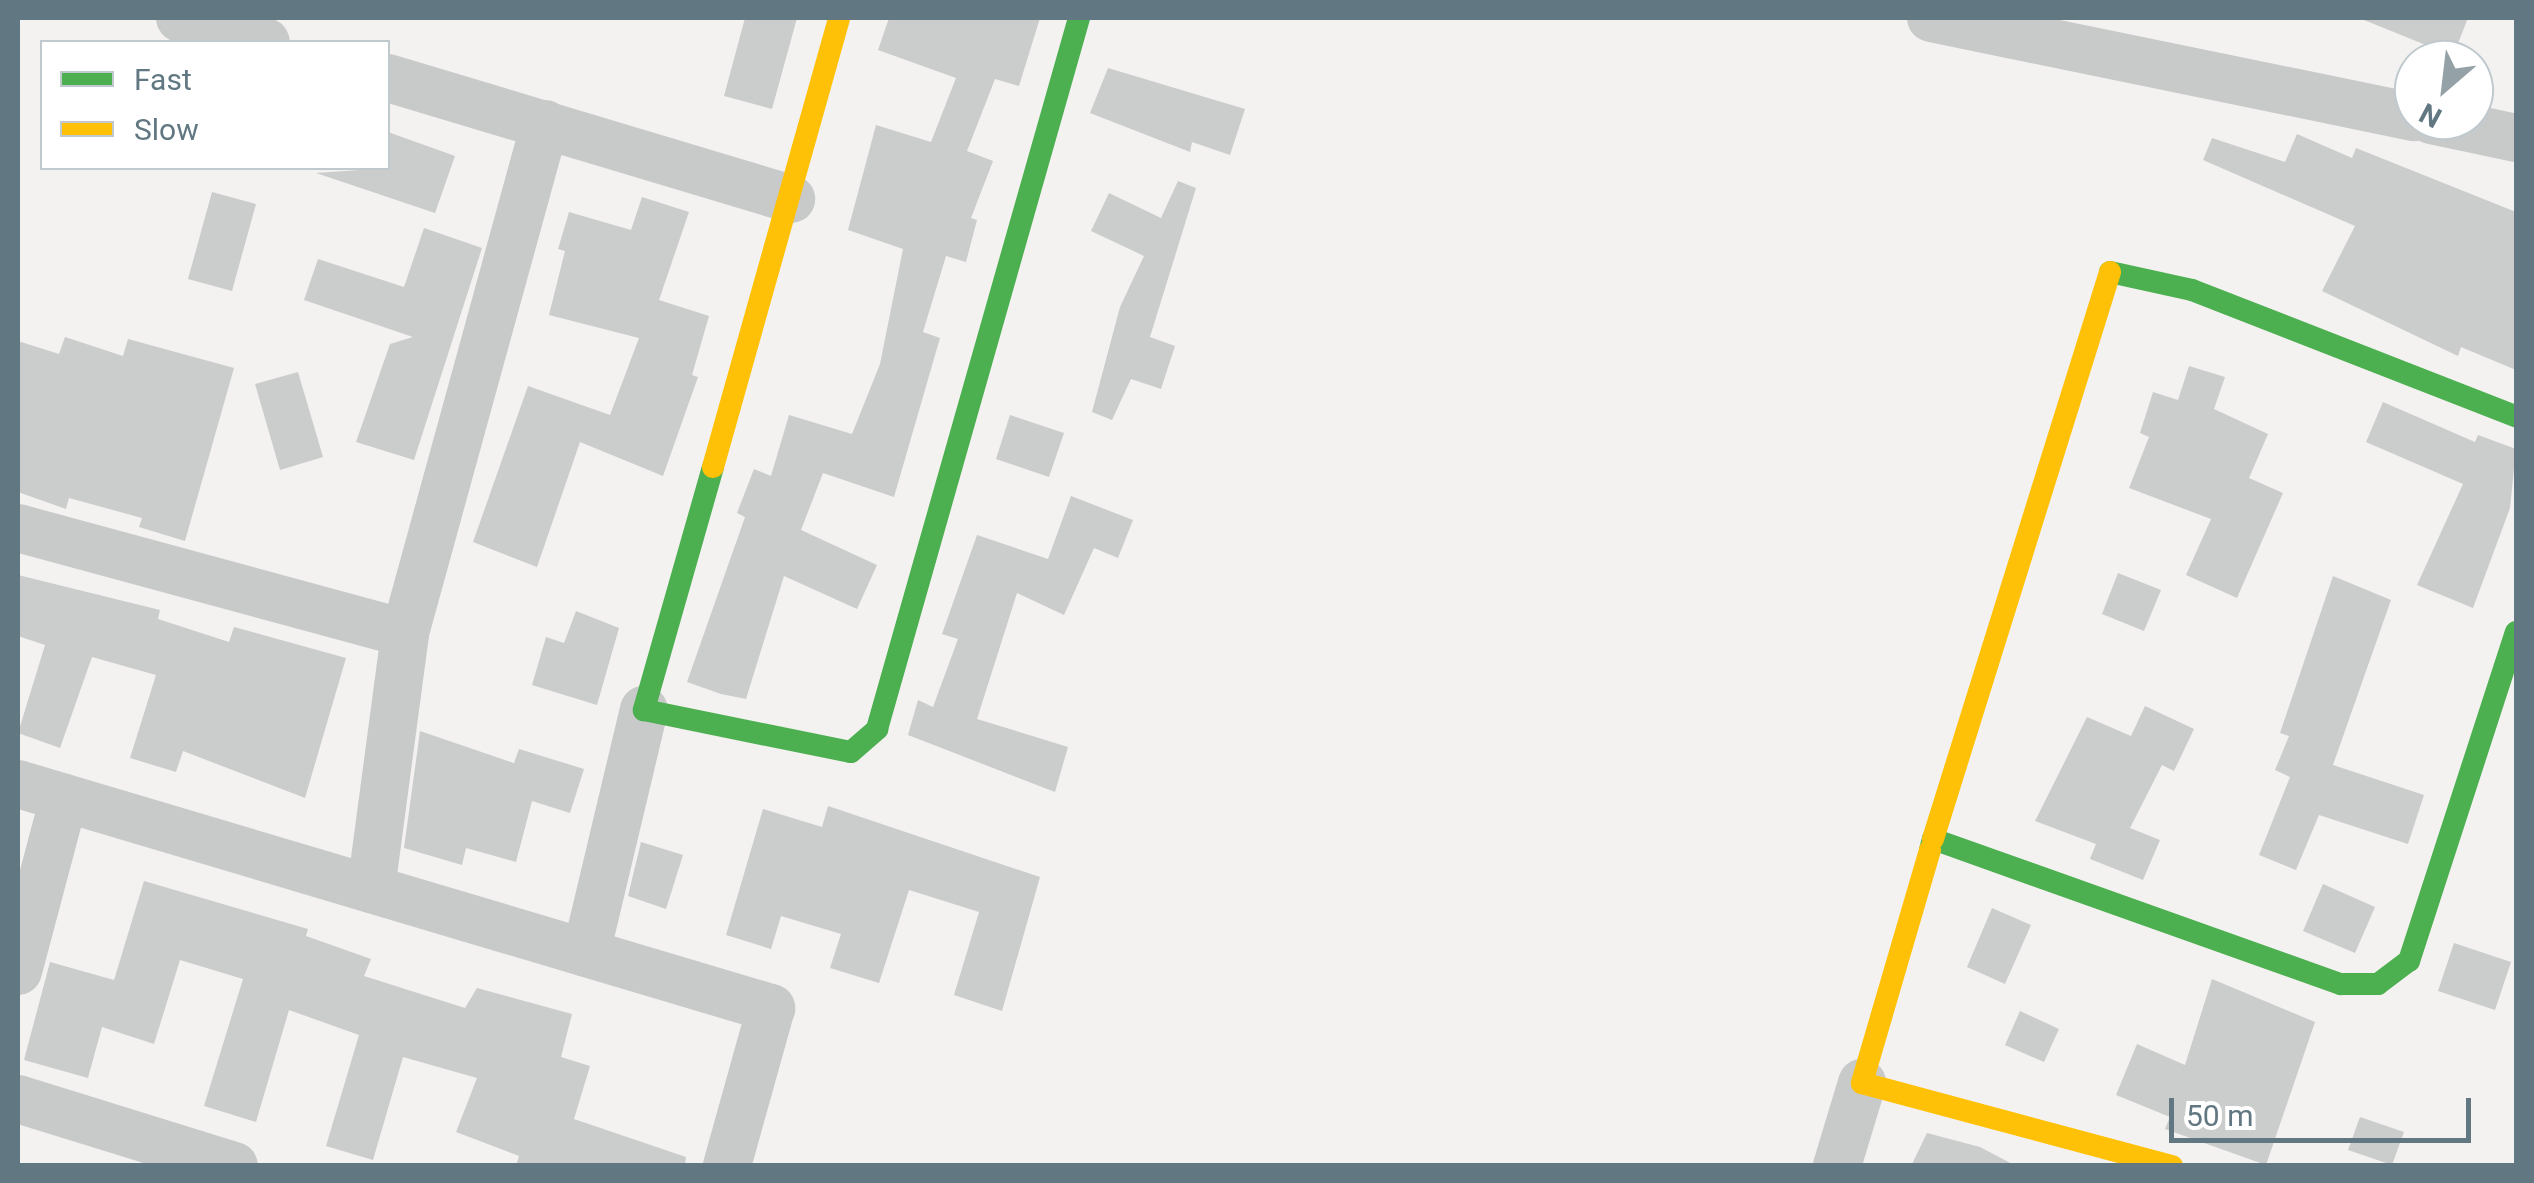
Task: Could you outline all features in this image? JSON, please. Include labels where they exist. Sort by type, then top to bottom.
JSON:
[{"type":"street","points":[[180,18],[259,40]]},
{"type":"street","points":[[586,953],[644,710],[839,18]]},
{"type":"street","points":[[644,710],[833,752],[851,752],[877,729],[1079,18]]},
{"type":"street","points":[[1931,18],[2394,112]]},
{"type":"street","points":[[390,79],[791,199]]},
{"type":"street","points":[[370,889],[406,633],[545,124]]},
{"type":"street","points":[[1837,1166],[2108,271],[2192,290],[2516,416]]},
{"type":"street","points":[[18,528],[406,633]]},
{"type":"street","points":[[1933,839],[2341,984],[2378,984],[2410,961],[2516,632]]},
{"type":"street","points":[[18,784],[771,1008],[727,1166]]},
{"type":"street","points":[[18,970],[64,798]]},
{"type":"street","points":[[1862,1083],[2123,1158],[2172,1166]]},
{"type":"street","points":[[18,1099],[234,1166]]},
{"type":"building","points":[[745,18],[797,18],[772,109],[724,96]]},
{"type":"building","points":[[889,18],[1040,18],[1019,86],[995,79],[967,151],[993,161],[971,218],[977,220],[966,262],[946,256],[923,332],[940,338],[894,497],[823,473],[801,530],[877,565],[857,609],[784,576],[746,699],[721,694],[687,682],[745,517],[737,513],[754,469],[771,476],[789,415],[852,434],[880,364],[903,249],[848,230],[876,125],[931,142],[956,78],[878,50]]},
{"type":"building","points":[[2359,18],[2468,18],[2459,40],[2413,40]]},
{"type":"building","points":[[1108,68],[1245,109],[1230,155],[1192,142],[1190,152],[1090,113]]},
{"type":"building","points":[[390,133],[455,156],[435,213],[316,173],[390,170]]},
{"type":"building","points":[[2297,134],[2352,158],[2356,148],[2516,212],[2516,370],[2461,347],[2458,356],[2322,291],[2355,226],[2203,160],[2212,138],[2285,162]]},
{"type":"building","points":[[1178,181],[1196,188],[1150,337],[1175,346],[1161,389],[1131,379],[1112,420],[1092,412],[1120,307],[1144,256],[1091,231],[1109,193],[1161,218]]},
{"type":"building","points":[[212,192],[256,204],[232,291],[188,279]]},
{"type":"building","points":[[642,197],[689,212],[659,300],[709,316],[692,375],[698,377],[663,476],[580,442],[537,567],[473,542],[528,386],[610,415],[639,338],[549,315],[565,251],[558,249],[569,212],[631,230]]},
{"type":"building","points":[[424,228],[482,248],[414,460],[356,442],[390,344],[413,337],[304,300],[318,259],[404,287]]},
{"type":"building","points":[[65,337],[123,356],[128,339],[234,368],[185,541],[139,527],[142,518],[69,498],[66,509],[18,492],[18,341],[59,354]]},
{"type":"building","points":[[2189,366],[2225,377],[2214,409],[2268,434],[2249,478],[2283,493],[2237,598],[2186,575],[2211,519],[2129,488],[2149,437],[2140,433],[2153,392],[2178,400]]},
{"type":"building","points":[[298,372],[323,457],[280,470],[255,384]]},
{"type":"building","points":[[2383,402],[2475,442],[2478,435],[2516,449],[2510,508],[2473,608],[2417,585],[2463,484],[2366,442]]},
{"type":"building","points":[[1010,415],[1064,433],[1049,477],[996,459]]},
{"type":"building","points":[[1071,496],[1133,520],[1118,558],[1094,548],[1064,615],[1017,593],[977,719],[1068,747],[1055,792],[908,735],[918,700],[933,707],[958,639],[942,634],[977,535],[1048,559]]},
{"type":"building","points":[[2118,573],[2161,590],[2144,631],[2102,614]]},
{"type":"building","points":[[18,575],[160,610],[158,619],[229,642],[234,627],[346,658],[305,798],[183,751],[176,772],[130,758],[156,675],[92,657],[60,748],[18,733],[45,645],[18,636]]},
{"type":"building","points":[[2333,576],[2391,600],[2333,765],[2424,795],[2408,844],[2319,815],[2296,870],[2259,855],[2290,777],[2275,770],[2289,736],[2280,733]]},
{"type":"building","points":[[576,611],[619,628],[597,705],[532,685],[546,637],[564,643]]},
{"type":"building","points":[[2145,706],[2194,729],[2174,771],[2162,765],[2130,828],[2160,840],[2143,880],[2090,859],[2096,844],[2035,821],[2087,717],[2131,736]]},
{"type":"building","points":[[420,731],[514,763],[519,749],[584,769],[570,813],[532,801],[516,862],[466,848],[462,865],[404,848]]},
{"type":"building","points":[[828,806],[1040,877],[1002,1011],[954,995],[979,912],[909,890],[879,983],[830,968],[841,934],[781,916],[771,949],[726,935],[763,809],[822,827]]},
{"type":"building","points":[[641,842],[683,855],[666,909],[628,896]]},
{"type":"building","points":[[144,881],[308,929],[306,936],[371,959],[364,976],[465,1008],[477,988],[572,1014],[561,1057],[590,1066],[574,1119],[686,1157],[685,1166],[516,1166],[519,1156],[456,1132],[477,1078],[403,1057],[373,1160],[326,1146],[359,1035],[289,1010],[256,1122],[204,1106],[243,979],[180,960],[154,1044],[102,1027],[88,1078],[24,1060],[50,962],[114,980]]},
{"type":"building","points":[[2323,884],[2375,907],[2355,953],[2303,931]]},
{"type":"building","points":[[1992,908],[2031,925],[2005,984],[1967,967]]},
{"type":"building","points":[[2454,943],[2511,962],[2495,1010],[2438,991]]},
{"type":"building","points":[[2212,979],[2315,1022],[2266,1165],[2165,1129],[2170,1117],[2116,1095],[2137,1044],[2185,1065]]},
{"type":"building","points":[[2020,1011],[2059,1029],[2044,1062],[2005,1045]]},
{"type":"building","points":[[2360,1117],[2404,1132],[2392,1165],[2348,1150]]},
{"type":"building","points":[[1927,1133],[1980,1147],[2016,1166],[1911,1166]]},
{"type":"traffic: fast","points":[[713,467],[644,710],[851,752],[877,729],[1079,18]]},
{"type":"traffic: fast","points":[[2110,272],[2192,290],[2516,416]]},
{"type":"traffic: fast","points":[[1930,850],[1933,839],[2341,984],[2378,984],[2409,961],[2516,632]]},
{"type":"traffic: slow","points":[[713,467],[839,18]]},
{"type":"traffic: slow","points":[[1933,839],[2110,272]]},
{"type":"traffic: slow","points":[[1930,850],[1862,1083],[2172,1166]]}]
